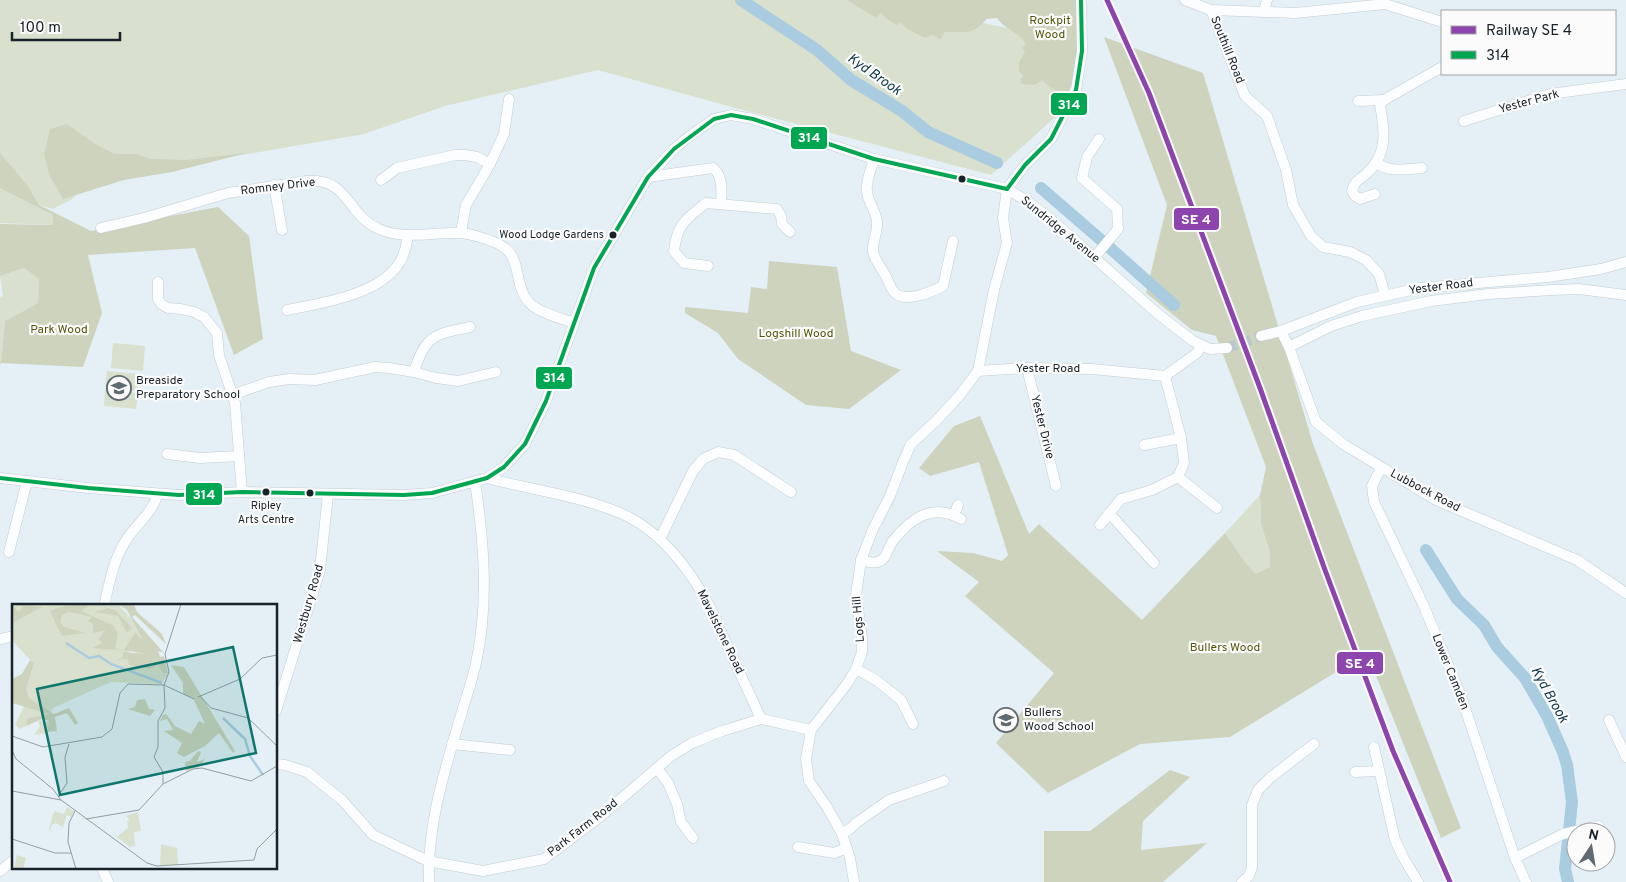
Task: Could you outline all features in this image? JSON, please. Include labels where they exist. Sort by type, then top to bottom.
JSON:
[{"type":"street","name":"Southill Road","points":[[1185,0],[1211,10],[1245,96],[1267,116],[1286,170],[1293,205],[1311,236],[1323,247],[1350,252],[1366,260],[1379,274],[1385,295]]},
{"type":"street","points":[[1264,11],[1267,0]]},
{"type":"street","points":[[1007,189],[1025,165],[1051,139],[1076,90],[1082,51],[1085,1]]},
{"type":"street","points":[[1211,10],[1295,12],[1385,4],[1441,22]]},
{"type":"street","points":[[1375,194],[1360,199],[1352,191],[1356,180],[1365,175],[1376,163],[1382,150],[1383,132],[1380,105],[1384,100],[1441,68]]},
{"type":"street","name":"Yester Park","points":[[1464,121],[1550,94],[1626,84]]},
{"type":"street","points":[[460,232],[466,205],[490,164],[504,134],[509,99]]},
{"type":"street","points":[[1358,102],[1384,100]]},
{"type":"street","name":"Sundridge Avenue","points":[[0,478],[179,495],[242,492],[328,494],[432,493],[487,478],[504,468],[525,444],[540,413],[594,268],[648,177],[691,134],[714,119],[731,115],[753,119],[874,159],[1007,189],[1030,203],[1061,228],[1158,314],[1201,346]]},
{"type":"street","points":[[1094,258],[1118,228],[1117,209],[1082,178],[1087,156],[1099,139]]},
{"type":"street","points":[[381,180],[397,168],[455,155],[477,157],[490,164]]},
{"type":"street","points":[[874,159],[867,186],[868,196],[876,214],[878,225],[873,251],[876,262],[893,291],[898,295],[907,297],[935,291],[943,286],[953,241]]},
{"type":"street","points":[[1376,163],[1385,169],[1422,168]]},
{"type":"street","points":[[648,177],[713,168],[718,173],[721,184],[721,204]]},
{"type":"street","name":"Romney Drive","points":[[101,228],[144,218],[228,193],[317,180],[328,182],[340,191],[364,221],[379,229],[408,236],[460,232],[503,246],[512,256],[516,265],[525,299],[543,311],[574,323]]},
{"type":"street","points":[[274,186],[282,230]]},
{"type":"street","name":"Logs Hill","points":[[810,730],[847,684],[856,669],[862,652],[856,595],[861,560],[873,528],[890,496],[903,462],[912,444],[959,396],[978,371],[994,290],[1007,243],[1002,218],[1007,189]]},
{"type":"street","points":[[708,266],[684,263],[674,251],[676,237],[683,222],[706,203],[777,209],[781,216],[782,224],[790,232]]},
{"type":"street","points":[[287,310],[335,300],[363,290],[383,279],[401,261],[408,236]]},
{"type":"street","name":"Yester Road","points":[[1261,336],[1357,302],[1385,295],[1426,287],[1548,277],[1626,262]]},
{"type":"street","points":[[158,282],[158,299],[161,304],[168,308],[194,312],[204,317],[217,333],[219,355],[234,403],[242,492]]},
{"type":"street","points":[[1289,347],[1331,326],[1362,316],[1431,301],[1488,294],[1578,289],[1626,295]]},
{"type":"street","points":[[414,372],[420,353],[440,333],[470,327]]},
{"type":"street","name":"Lubbock Road","points":[[1281,330],[1316,422],[1343,444],[1436,500],[1577,560],[1626,594]]},
{"type":"street","points":[[1100,524],[1121,499],[1152,490],[1178,477],[1184,463],[1181,438],[1165,376],[1196,353],[1201,346],[1210,349],[1227,348]]},
{"type":"street","points":[[232,395],[269,382],[288,379],[315,380],[375,367],[414,372],[458,381],[496,372]]},
{"type":"street","name":"Yester Road","points":[[978,371],[1027,368],[1092,370],[1165,376]]},
{"type":"street","name":"Yester Drive","points":[[1027,368],[1056,486]]},
{"type":"street","points":[[1144,445],[1181,438]]},
{"type":"street","points":[[660,539],[693,471],[703,459],[718,452],[734,455],[791,492]]},
{"type":"street","points":[[167,454],[200,458],[239,456]]},
{"type":"street","points":[[504,468],[507,483]]},
{"type":"street","name":"Lower Camden","points":[[1381,468],[1372,486],[1374,502],[1423,604],[1461,696],[1515,858],[1526,882]]},
{"type":"street","points":[[1178,477],[1218,508]]},
{"type":"street","name":"Mavelstone Road","points":[[487,478],[549,491],[599,505],[641,524],[660,539],[687,570],[706,599],[761,719]]},
{"type":"street","points":[[8,552],[27,481]]},
{"type":"street","points":[[429,882],[428,861],[438,793],[476,665],[482,632],[484,600],[483,560],[480,513],[475,482]]},
{"type":"street","points":[[105,604],[115,564],[123,544],[156,502],[157,494]]},
{"type":"street","name":"Westbury Road","points":[[278,705],[320,570],[328,494]]},
{"type":"street","points":[[861,560],[877,562],[883,559],[897,537],[923,514],[939,511],[957,517],[958,505]]},
{"type":"street","points":[[1110,513],[1154,563]]},
{"type":"street","points":[[856,669],[876,680],[900,700],[913,724]]},
{"type":"street","name":"Park Farm Road","points":[[278,764],[307,772],[342,800],[374,836],[428,861],[483,871],[544,859],[601,816],[671,756],[692,743],[761,719],[810,730]]},
{"type":"street","points":[[1609,720],[1626,758]]},
{"type":"street","points":[[810,730],[806,759],[810,781],[827,806],[842,834],[854,882]]},
{"type":"street","points":[[452,744],[510,750]]},
{"type":"street","points":[[1242,882],[1249,876],[1252,867],[1252,805],[1258,790],[1271,777],[1314,744]]},
{"type":"street","points":[[1374,747],[1395,840],[1418,882]]},
{"type":"street","points":[[657,768],[668,783],[681,822],[693,838]]},
{"type":"street","points":[[1356,772],[1379,771]]},
{"type":"street","points":[[842,834],[889,800],[944,781]]},
{"type":"street","points":[[1515,858],[1566,833]]},
{"type":"street","points":[[810,848],[812,837]]},
{"type":"street","points":[[798,847],[834,853],[847,848]]},
{"type":"street","points":[[0,871],[12,862]]},
{"type":"street","points":[[103,870],[108,882]]},
{"type":"green space","points":[[0,0],[910,0],[925,11],[1031,33],[1064,109],[991,175],[598,70],[445,106],[364,134],[91,181],[72,199],[53,209],[39,205],[0,160]]},
{"type":"green space","name":"Rockpit Wood","points":[[847,0],[1078,0],[1077,63],[1070,88],[1065,99],[1042,80],[1035,85],[1022,84],[1020,79],[1023,75],[1019,72],[1019,62],[1025,52],[1022,48],[1026,44],[1020,36],[997,18],[987,19],[972,31],[944,32],[942,38],[939,39],[932,35],[925,38],[907,29],[900,22],[897,25],[881,13],[876,18]]},
{"type":"green space","name":"Bullers Wood","points":[[1104,37],[1203,73],[1313,444],[1461,828],[1441,838],[1367,653],[1230,737],[1140,744],[1048,793],[996,743],[1054,673],[965,596],[979,582],[937,551],[973,553],[1002,561],[1008,555],[979,462],[930,476],[919,468],[954,426],[980,416],[1029,534],[1039,524],[1142,620],[1225,533],[1245,562],[1256,574],[1270,567],[1270,552],[1261,524],[1260,495],[1266,467],[1216,336],[1192,330],[1146,293],[1167,205]]},
{"type":"green space","points":[[67,124],[92,142],[114,154],[136,154],[151,159],[186,160],[247,153],[172,172],[124,180],[63,199],[50,176],[44,155],[50,129]]},
{"type":"green space","name":"Park Wood","points":[[0,153],[27,185],[39,205],[91,231],[218,207],[249,236],[263,339],[234,355],[195,248],[88,255],[102,313],[83,367],[1,363],[5,321],[38,303],[39,279],[24,268],[0,276],[0,224],[53,225],[53,215],[0,188]]},
{"type":"green space","points":[[0,187],[53,215],[53,225],[0,223]]},
{"type":"green space","name":"Logshill Wood","points":[[769,261],[837,267],[851,351],[901,370],[849,409],[806,405],[738,359],[718,333],[685,313],[685,307],[748,313],[751,287],[767,289]]},
{"type":"green space","points":[[24,268],[39,278],[38,303],[5,321],[0,365],[0,297],[3,296],[0,276]]},
{"type":"green space","points":[[113,343],[145,346],[143,371],[111,368]]},
{"type":"green space","points":[[107,371],[139,374],[138,391],[105,387]]},
{"type":"green space","points":[[105,390],[138,393],[136,409],[104,406]]},
{"type":"green space","points":[[1260,495],[1261,524],[1270,552],[1270,567],[1256,574],[1245,562],[1225,533]]},
{"type":"green space","points":[[1170,770],[1190,777],[1143,821],[1141,850],[1207,843],[1163,882],[1044,882],[1044,831],[1090,831]]},
{"type":"waterway","name":"Kyd Brook","points":[[741,0],[817,50],[851,80],[902,111],[928,132],[997,163]]},
{"type":"waterway","name":"Kyd Brook","points":[[1041,188],[1101,240]]},
{"type":"waterway","name":"Kyd Brook","points":[[1110,248],[1174,305]]},
{"type":"waterway","name":"Kyd Brook","points":[[1426,550],[1457,599],[1484,625],[1497,647],[1525,678],[1547,716],[1563,752],[1567,765],[1572,802],[1565,869],[1568,882]]},
{"type":"tunnel","points":[[1227,348],[1261,336]]},
{"type":"transit line","name":"314","points":[[1007,189],[1025,165],[1051,139],[1076,90],[1082,51],[1081,0]]},
{"type":"transit line","points":[[1107,0],[1149,93],[1260,388],[1325,570],[1393,751],[1450,882]]},
{"type":"transit line","name":"314","points":[[0,478],[88,488],[179,495],[242,492],[404,495],[432,493],[487,478],[504,467],[525,444],[546,401],[594,268],[648,177],[674,149],[714,119],[731,115],[753,119],[874,159],[1007,189]]},
{"type":"place","name":"Wood Lodge Gardens","points":[[613,235]]},
{"type":"place","name":"Breaside Preparatory School","points":[[119,388]]},
{"type":"place","name":"Ripley Arts Centre","points":[[266,492]]},
{"type":"place","name":"Bullers Wood School","points":[[1006,720]]}]
